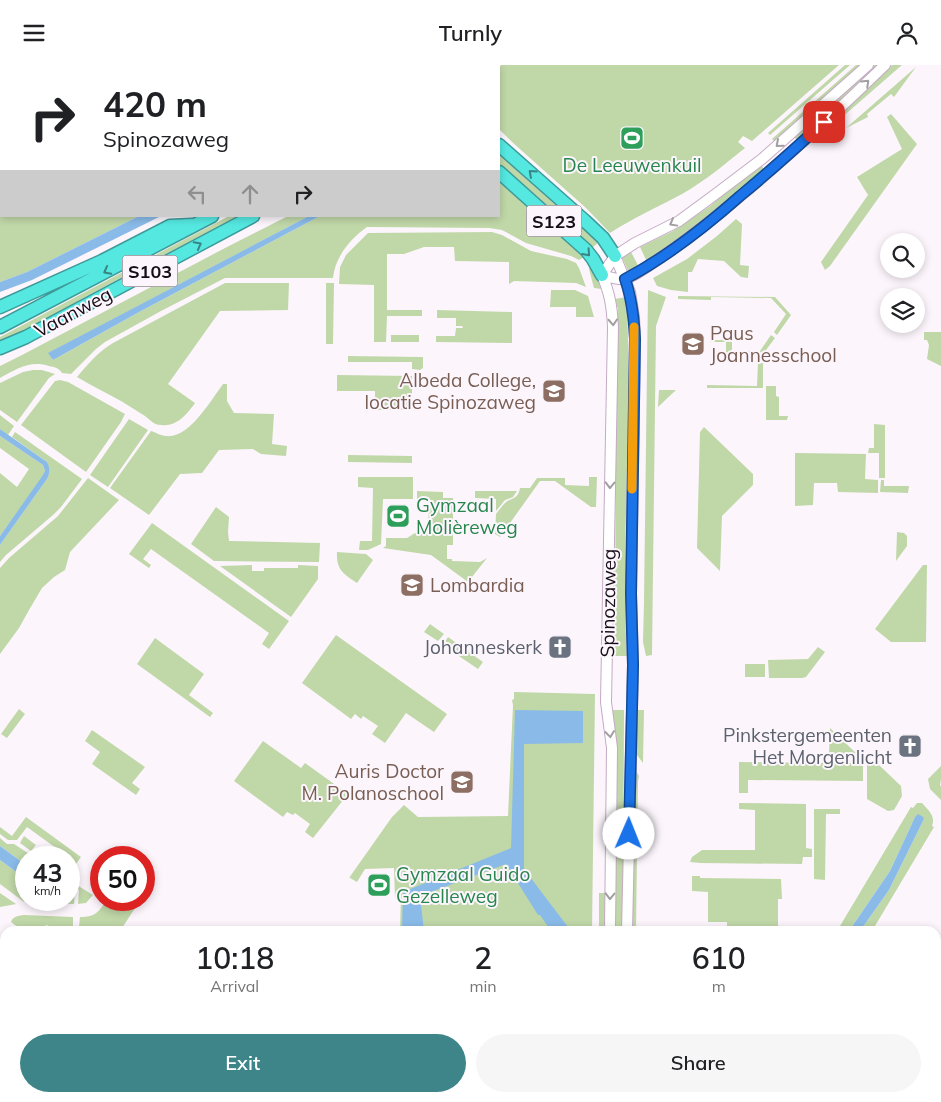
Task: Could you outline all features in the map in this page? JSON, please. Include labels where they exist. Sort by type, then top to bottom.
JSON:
[{"type":"highway","points":[[500,142],[509,153]]},
{"type":"highway","points":[[500,146],[509,153]]},
{"type":"highway","name":"S123","points":[[509,153],[591,227],[615,256]]},
{"type":"highway","name":"S123","points":[[500,174],[586,250],[602,275]]},
{"type":"highway","name":"Vaanweg","points":[[0,327],[210,217]]},
{"type":"highway","name":"Vaanweg","points":[[26,337],[250,217]]},
{"type":"highway","name":"S103","points":[[0,307],[96,264],[170,226],[197,225]]},
{"type":"highway","name":"S103","points":[[0,347],[26,337]]},
{"type":"highway","name":"S103","points":[[0,354],[26,337]]},
{"type":"main road","points":[[868,65],[762,159],[678,221],[635,243],[615,256],[602,275],[616,279],[625,279],[639,272],[685,241],[721,213],[795,149],[885,65]]},
{"type":"main road","name":"S123","points":[[615,256],[625,279]]},
{"type":"main road","name":"Spinozaweg","points":[[602,275],[611,302],[613,327],[606,702],[612,749],[610,926]]},
{"type":"main road","name":"Spinozaweg","points":[[625,279],[630,292],[635,339],[631,594],[633,665],[627,926]]},
{"type":"green space","name":"De Leeuwenkuil","points":[[839,65],[752,141],[743,136],[738,142],[745,148],[707,178],[682,194],[610,233],[586,208],[500,130],[500,66]]},
{"type":"green space","points":[[845,65],[850,65],[770,135],[768,133]]},
{"type":"green space","points":[[856,65],[860,65],[774,141],[772,139]]},
{"type":"green space","points":[[872,65],[881,65],[798,141],[794,137]]},
{"type":"green space","points":[[892,65],[902,65],[825,132],[819,130],[825,129]]},
{"type":"green space","points":[[916,67],[894,97],[891,94],[867,114],[868,117],[846,128]]},
{"type":"green space","points":[[891,114],[917,144],[830,266],[825,270],[821,262],[868,195],[857,177],[902,149],[887,117]]},
{"type":"green space","points":[[500,154],[599,242],[592,248],[500,166]]},
{"type":"green space","points":[[760,164],[765,170],[682,241],[648,264],[640,247],[673,231],[710,206]]},
{"type":"green space","points":[[500,180],[584,257],[579,260],[526,243],[502,230],[489,228],[367,227],[344,249],[334,270],[333,278],[225,278],[105,342],[71,374],[62,373],[53,367],[36,364],[24,366],[0,378],[0,366],[225,248],[286,217],[307,217],[49,353],[53,360],[318,217],[500,217]]},
{"type":"green space","points":[[0,217],[137,217],[27,272],[0,282]]},
{"type":"green space","points":[[227,217],[236,217],[0,343],[0,337]]},
{"type":"green space","points":[[736,219],[742,224],[740,265],[749,266],[748,278],[741,277],[724,261],[698,259],[692,272],[688,272],[688,292],[657,286],[653,278],[687,259]]},
{"type":"green space","points":[[492,232],[502,235],[531,251],[567,259],[576,263],[586,287],[576,283],[514,281],[509,284],[509,262],[455,261],[454,247],[424,247],[404,254],[387,254],[387,310],[422,310],[422,316],[387,316],[386,342],[374,342],[374,285],[339,284],[340,267],[346,255],[368,233]]},
{"type":"green space","points":[[631,252],[640,269],[629,273],[622,257]]},
{"type":"green space","points":[[591,265],[602,289],[594,288],[589,269]]},
{"type":"green space","points":[[225,283],[289,283],[288,310],[220,311],[168,384],[195,403],[177,422],[167,425],[156,424],[121,401],[77,377],[98,354],[113,343]]},
{"type":"green space","points":[[326,283],[334,283],[333,344],[326,344]]},
{"type":"green space","points":[[551,290],[575,290],[588,296],[594,317],[576,317],[576,307],[550,307]]},
{"type":"green space","points":[[648,290],[666,297],[656,326],[652,655],[646,656],[643,642]]},
{"type":"green space","points":[[678,296],[775,297],[791,315],[777,335],[774,332],[786,314],[771,298],[711,297],[711,300],[678,299]]},
{"type":"green space","points":[[626,297],[628,323],[625,560],[627,656],[615,656],[618,309],[615,299]]},
{"type":"green space","points":[[437,310],[512,312],[512,343],[436,342],[436,336],[455,336],[456,328],[463,328],[462,326],[456,326],[456,318],[437,318]]},
{"type":"green space","points":[[925,332],[941,332],[941,366],[927,359],[929,345],[927,340],[924,340]]},
{"type":"green space","points":[[391,335],[419,335],[419,342],[391,342]]},
{"type":"green space","points":[[771,335],[775,338],[763,354],[763,357],[758,357],[757,355],[726,354],[726,342],[710,342],[710,340],[732,340],[732,351],[760,351]]},
{"type":"green space","points":[[348,356],[423,357],[423,368],[420,370],[412,369],[412,362],[348,362]]},
{"type":"green space","points":[[758,363],[763,363],[763,388],[707,388],[707,385],[757,386]]},
{"type":"green space","points":[[42,370],[55,374],[49,378],[17,422],[0,410],[0,383],[23,372]]},
{"type":"green space","points":[[337,375],[412,376],[412,410],[375,410],[375,391],[337,391]]},
{"type":"green space","points":[[55,381],[68,382],[125,414],[86,472],[21,425]]},
{"type":"green space","points":[[223,384],[227,384],[227,401],[234,413],[274,414],[272,444],[287,446],[286,456],[261,454],[253,449],[219,450],[202,473],[180,474],[149,515],[110,488],[151,431],[166,436],[175,435],[183,431],[199,417]]},
{"type":"green space","points":[[766,386],[776,386],[776,396],[779,397],[779,416],[788,416],[787,420],[766,420]]},
{"type":"green space","points":[[659,390],[676,390],[658,407]]},
{"type":"green space","points":[[0,415],[14,426],[8,435],[0,429]]},
{"type":"green space","points":[[129,419],[148,430],[108,487],[90,475]]},
{"type":"green space","points":[[874,424],[885,425],[885,478],[879,478],[879,453],[868,453],[869,448],[874,448]]},
{"type":"green space","points":[[704,427],[753,474],[753,485],[722,516],[720,571],[697,548],[700,432]]},
{"type":"green space","points":[[15,432],[82,479],[61,507],[0,562],[0,545],[47,479],[49,473],[47,462],[12,437]]},
{"type":"green space","points":[[0,436],[43,465],[45,471],[0,536],[0,473],[17,487],[29,469],[0,448]]},
{"type":"green space","points":[[795,453],[866,454],[865,479],[878,480],[878,493],[838,492],[837,483],[814,483],[813,505],[795,506]]},
{"type":"green space","points":[[348,455],[412,456],[412,463],[348,462]]},
{"type":"green space","points":[[358,477],[413,477],[413,499],[383,499],[381,544],[368,550],[359,550],[360,541],[372,541],[373,488],[358,487]]},
{"type":"green space","points":[[589,477],[597,477],[596,507],[591,507],[555,481],[540,481],[500,537],[495,534],[496,514],[505,503],[516,496],[520,488],[530,488],[537,478],[565,478],[565,485],[589,486]]},
{"type":"green space","points":[[88,478],[119,500],[70,552],[65,570],[42,588],[19,628],[0,654],[0,568],[58,516]]},
{"type":"green space","points":[[881,480],[884,480],[884,486],[909,486],[908,493],[880,492]]},
{"type":"green space","points":[[417,491],[443,492],[443,498],[453,498],[453,545],[447,545],[447,559],[452,559],[452,561],[480,562],[487,558],[468,582],[431,555],[383,548],[386,546],[386,538],[407,538],[415,533],[428,533],[429,500],[417,499]]},
{"type":"green space","points":[[475,491],[517,491],[513,497],[505,500],[496,511],[496,499],[475,498]]},
{"type":"green space","points":[[216,507],[229,517],[229,541],[320,543],[319,562],[214,561],[191,544]]},
{"type":"green space","points":[[152,523],[289,621],[269,649],[262,644],[269,633],[151,549],[143,559],[151,565],[149,568],[129,554]]},
{"type":"green space","points":[[897,532],[904,533],[907,536],[907,546],[896,561]]},
{"type":"green space","points":[[337,552],[366,554],[373,560],[357,583],[339,567]]},
{"type":"green space","points":[[252,565],[252,571],[264,571],[264,568],[298,568],[298,565],[318,566],[318,579],[291,617],[220,566]]},
{"type":"green space","points":[[923,565],[927,565],[926,642],[891,642],[875,629]]},
{"type":"green space","points":[[430,624],[444,634],[438,641],[424,632]]},
{"type":"green space","points":[[336,635],[447,714],[434,732],[406,713],[385,743],[372,734],[378,726],[363,716],[361,719],[355,714],[351,719],[302,683]]},
{"type":"green space","points":[[448,637],[458,644],[452,651],[443,645]]},
{"type":"green space","points":[[155,638],[204,674],[189,695],[213,713],[210,717],[137,664]]},
{"type":"green space","points":[[459,645],[483,662],[478,669],[453,652]]},
{"type":"green space","points":[[818,647],[825,652],[806,677],[769,678],[768,660],[808,659]]},
{"type":"green space","points":[[745,664],[765,664],[765,677],[745,677]]},
{"type":"green space","points":[[514,692],[595,694],[592,926],[400,926],[401,894],[400,892],[395,898],[394,868],[365,869],[357,882],[351,877],[349,878],[392,817],[404,805],[418,817],[508,816],[512,700],[514,699]]},
{"type":"green space","points":[[19,709],[25,714],[7,738],[1,734]]},
{"type":"green space","points":[[611,710],[624,710],[623,926],[614,926]]},
{"type":"green space","points":[[637,710],[644,710],[643,763],[637,755]]},
{"type":"green space","points":[[830,728],[859,756],[829,755]]},
{"type":"green space","points":[[92,730],[145,767],[132,783],[140,789],[136,795],[92,764],[100,752],[85,741]]},
{"type":"green space","points":[[263,741],[301,768],[305,763],[348,794],[313,838],[305,832],[310,824],[295,813],[293,815],[287,812],[283,817],[234,781]]},
{"type":"green space","points":[[739,762],[863,763],[863,781],[748,780],[748,793],[739,793]]},
{"type":"green space","points":[[867,763],[879,765],[901,786],[902,796],[894,810],[888,811],[867,799]]},
{"type":"green space","points":[[941,766],[941,800],[930,789],[928,779]]},
{"type":"green space","points":[[636,771],[639,776],[636,926],[631,926],[633,802]]},
{"type":"green space","points":[[739,803],[806,804],[806,848],[812,849],[812,857],[803,857],[802,864],[690,862],[692,857],[702,850],[755,850],[755,810],[739,809]]},
{"type":"green space","points":[[917,803],[922,803],[931,813],[933,819],[932,826],[934,827],[875,926],[864,926],[889,890],[924,819],[915,817],[890,871],[852,926],[840,926],[911,807],[913,808]]},
{"type":"green space","points":[[814,809],[840,809],[840,814],[826,814],[825,880],[814,879]]},
{"type":"green space","points":[[26,817],[66,846],[53,846],[27,827],[17,840],[8,840],[0,834],[0,827],[12,836]]},
{"type":"green space","points":[[24,836],[36,845],[24,846],[20,843]]},
{"type":"green space","points":[[0,838],[7,844],[17,846],[15,846],[15,857],[0,846]]},
{"type":"green space","points":[[0,860],[15,871],[15,895],[0,884]]},
{"type":"green space","points":[[692,876],[700,876],[700,878],[781,879],[782,899],[778,899],[778,926],[727,926],[727,922],[708,922],[708,892],[692,891]]},
{"type":"green space","points":[[80,887],[90,893],[90,898],[86,903],[80,904]]},
{"type":"green space","points":[[0,893],[15,903],[15,904],[0,907]]},
{"type":"green space","points":[[599,893],[606,893],[605,926],[599,926]]},
{"type":"green space","points":[[98,911],[133,911],[123,926],[79,926],[80,917]]},
{"type":"green space","points":[[14,917],[73,917],[73,926],[16,926],[11,922]]},
{"type":"water","points":[[137,217],[159,217],[32,280],[0,292],[0,282],[27,272]]},
{"type":"water","points":[[307,217],[318,217],[53,360],[48,353]]},
{"type":"water","points":[[0,429],[47,462],[49,475],[0,545],[0,536],[45,471],[43,465],[0,436]]},
{"type":"water","points":[[515,710],[583,711],[583,743],[524,744],[524,869],[567,926],[548,926],[540,915],[538,915],[506,864],[420,896],[423,926],[402,926],[403,892],[511,848]]},
{"type":"water","points":[[918,814],[924,819],[889,890],[864,926],[852,926],[890,871]]},
{"type":"water","points":[[0,846],[15,857],[15,871],[0,860]]},
{"type":"slow traffic","points":[[632,489],[634,327]]},
{"type":"place","name":"De Leeuwenkuil","points":[[632,138]]},
{"type":"place","name":"Paus Joannesschool","points":[[693,344]]},
{"type":"place","name":"Albeda College, locatie Spinozaweg","points":[[554,391]]},
{"type":"place","name":"Gymzaal Molièreweg","points":[[398,516]]},
{"type":"place","name":"Lombardia","points":[[412,585]]},
{"type":"place","name":"Johanneskerk","points":[[560,647]]},
{"type":"place","name":"Pinkstergemeenten Het Morgenlicht","points":[[910,746]]},
{"type":"place","name":"Auris Doctor M. Polanoschool","points":[[462,782]]},
{"type":"place","name":"Gymzaal Guido Gezelleweg","points":[[379,885]]},
{"type":"route","points":[[629,834],[633,665],[631,594],[635,339],[630,292],[625,279],[639,272],[685,241],[721,213],[824,122]]}]
